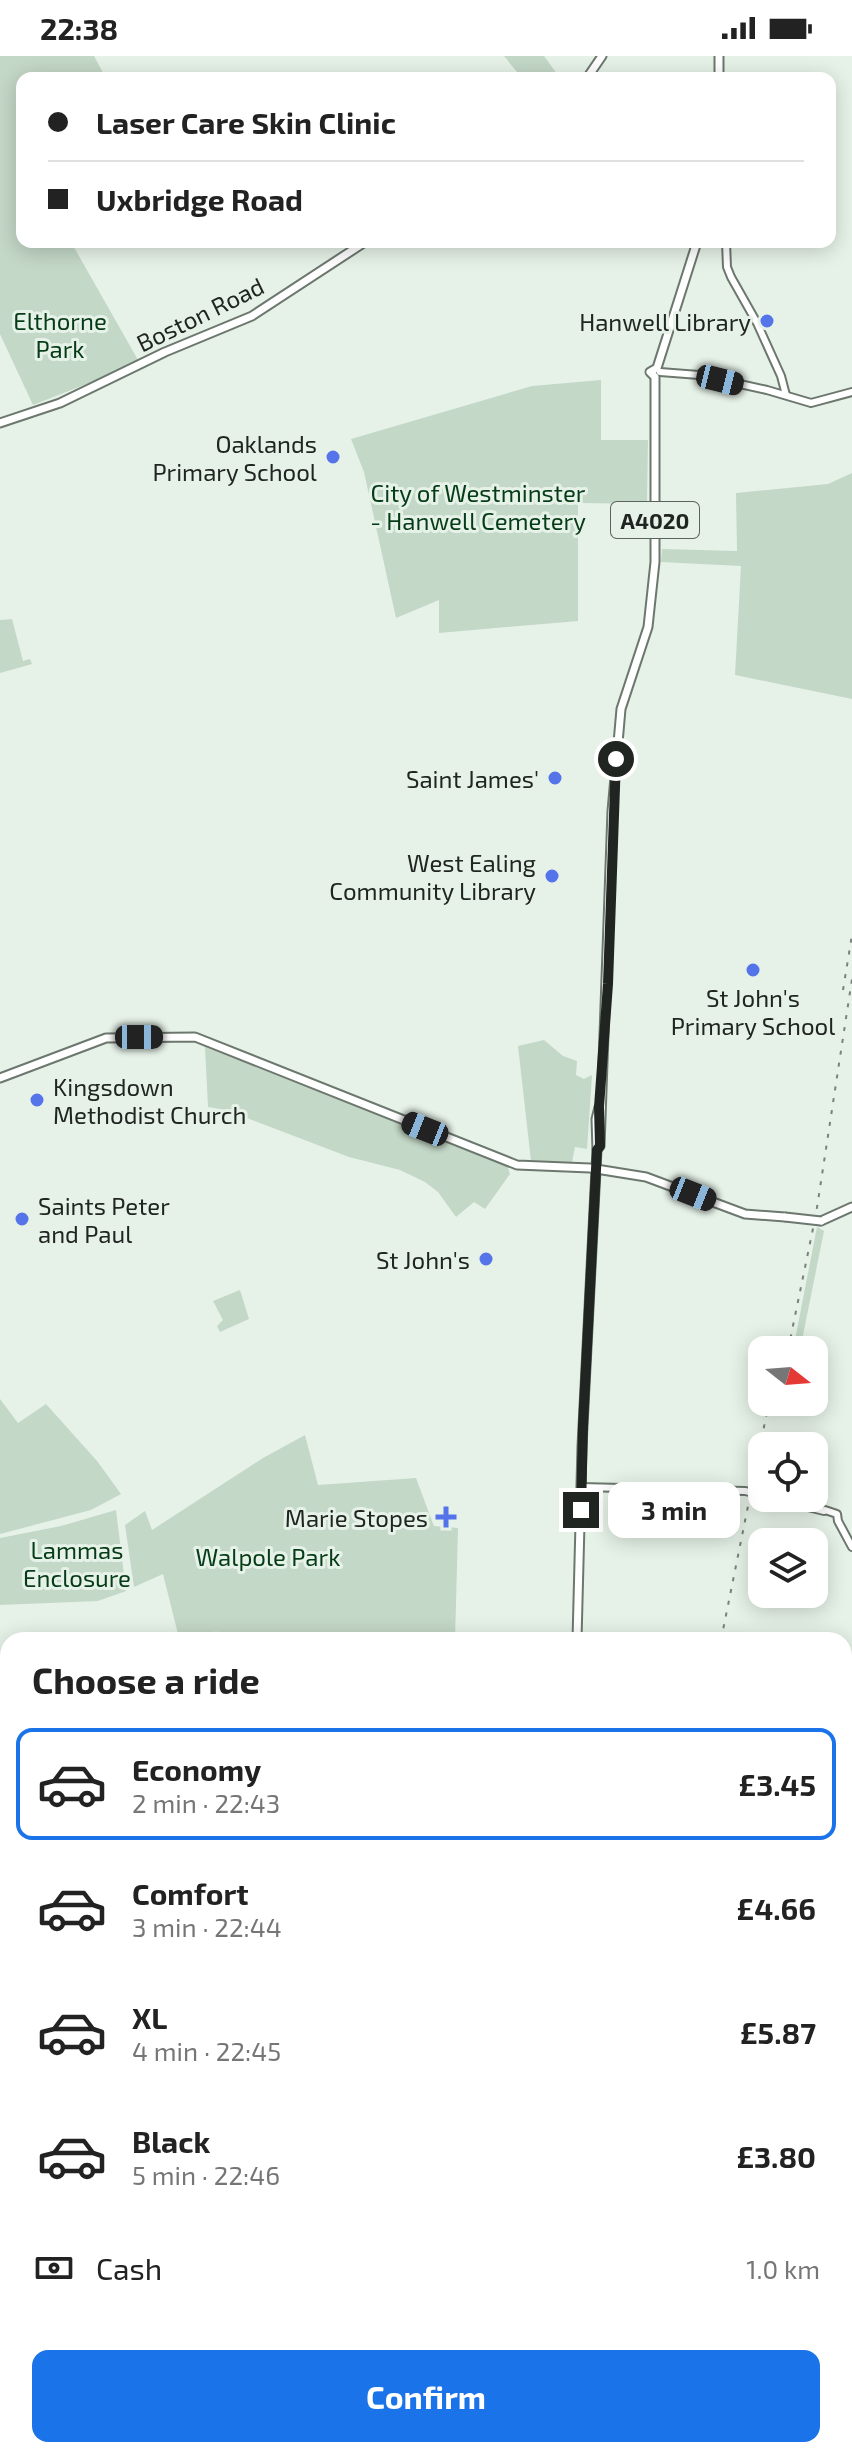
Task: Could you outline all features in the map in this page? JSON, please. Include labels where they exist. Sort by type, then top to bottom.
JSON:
[{"type":"main road","name":"Boston Road","points":[[0,423],[60,403],[165,352],[252,316],[356,248]]},
{"type":"main road","name":"A4020","points":[[577,1632],[581,1487],[596,1148],[600,1146],[599,1107],[608,966],[614,782],[621,705],[649,623],[655,562],[657,373],[695,248]]},
{"type":"main road","points":[[0,1078],[106,1038],[195,1037],[517,1165],[596,1168],[651,1178],[745,1214],[825,1220],[852,1207]]},
{"type":"main road","points":[[578,1167],[588,1161],[596,1148]]},
{"type":"street","points":[[726,248],[731,277],[757,323],[781,376],[786,395]]},
{"type":"street","points":[[657,373],[699,375],[811,403],[852,392]]},
{"type":"street","points":[[767,390],[777,385],[781,376]]},
{"type":"street","points":[[581,1487],[748,1492]]},
{"type":"street","points":[[828,1512],[837,1514],[852,1547]]},
{"type":"green space","name":"Elthorne Park","points":[[0,56],[94,56],[103,72],[16,72],[16,248],[74,248],[138,360],[122,370],[33,405],[0,334]]},
{"type":"green space","points":[[504,56],[544,56],[556,72],[517,72]]},
{"type":"green space","name":"City of Westminster - Hanwell Cemetery","points":[[601,380],[601,440],[648,440],[647,504],[578,503],[578,621],[439,633],[439,600],[396,618],[364,472],[351,439],[532,386]]},
{"type":"green space","points":[[852,473],[852,699],[735,675],[741,566],[661,562],[662,549],[737,551],[736,493],[828,484]]},
{"type":"green space","points":[[12,619],[23,661],[30,659],[32,664],[0,673],[0,620]]},
{"type":"green space","points":[[544,1040],[563,1056],[577,1061],[576,1075],[584,1079],[592,1075],[587,1149],[575,1147],[572,1162],[531,1161],[518,1046]]},
{"type":"green space","points":[[205,1047],[507,1165],[510,1174],[485,1209],[474,1202],[456,1217],[438,1192],[400,1170],[349,1157],[226,1110],[208,1107]]},
{"type":"green space","points":[[817,1227],[824,1231],[803,1336],[796,1336]]},
{"type":"green space","points":[[240,1290],[249,1319],[220,1332],[217,1326],[223,1320],[213,1301]]},
{"type":"green space","points":[[0,1399],[18,1423],[46,1404],[97,1461],[121,1494],[91,1510],[0,1534]]},
{"type":"green space","name":"Walpole Park","points":[[305,1435],[318,1485],[416,1478],[434,1526],[458,1528],[455,1632],[178,1632],[163,1574],[134,1587],[125,1525],[145,1511],[152,1530],[263,1458]]},
{"type":"green space","name":"Lammas Enclosure","points":[[116,1510],[126,1591],[98,1601],[0,1605],[0,1538],[61,1526]]},
{"type":"railway","points":[[843,990],[852,935]]},
{"type":"railway","points":[[791,1336],[816,1214],[852,979]]},
{"type":"railway","points":[[723,1632],[766,1416]]},
{"type":"place","name":"Hanwell Library","points":[[767,321]]},
{"type":"place","name":"Oaklands Primary School","points":[[333,457]]},
{"type":"place","name":"Saint James'","points":[[555,778]]},
{"type":"place","name":"West Ealing Community Library","points":[[552,876]]},
{"type":"place","name":"St John's Primary School","points":[[753,970]]},
{"type":"place","name":"Kingsdown Methodist Church","points":[[37,1100]]},
{"type":"place","name":"Saints Peter and Paul","points":[[22,1219]]},
{"type":"place","name":"St John's","points":[[486,1259]]},
{"type":"place","name":"Marie Stopes","points":[[446,1517]]},
{"type":"route","points":[[581,1510],[597,1150],[600,1146],[599,1107],[608,984],[616,759]]}]
